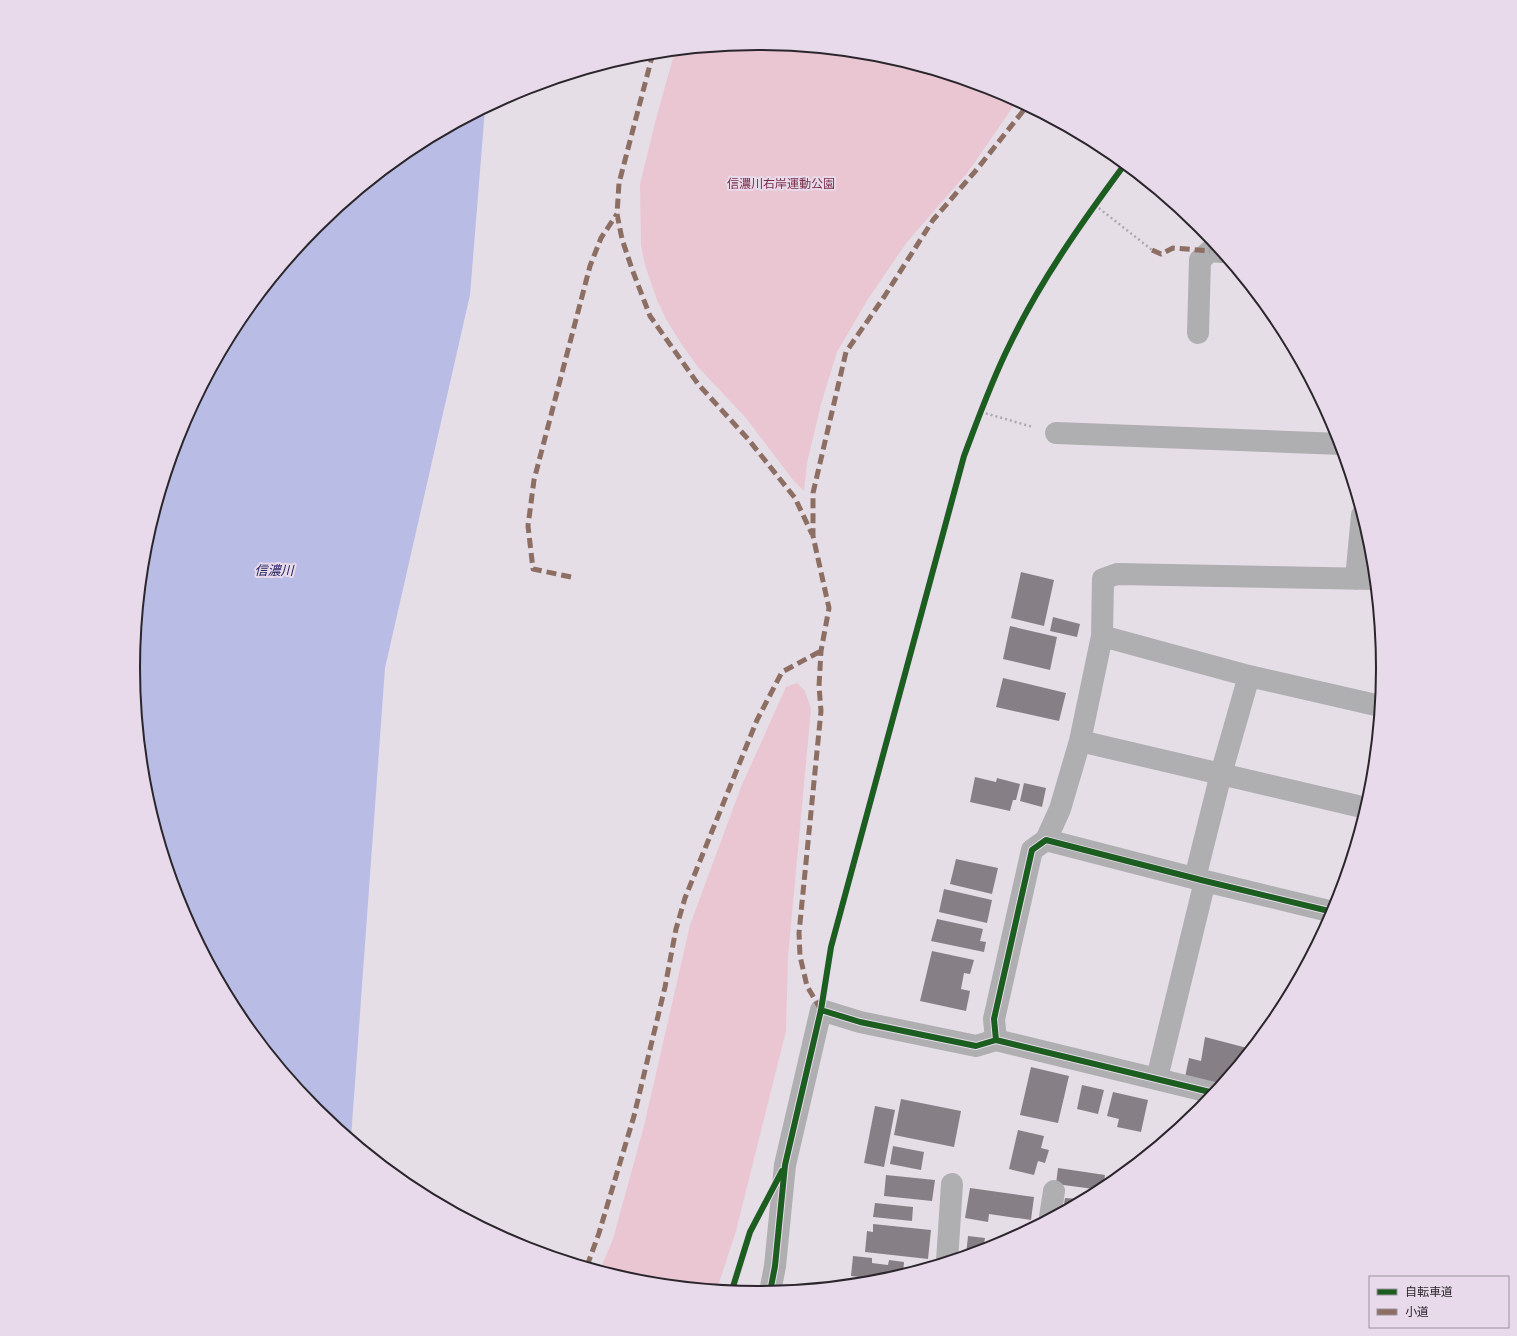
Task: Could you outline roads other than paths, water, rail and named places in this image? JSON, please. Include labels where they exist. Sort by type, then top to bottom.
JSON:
[{"type":"street","points":[[1198,333],[1200,260],[1215,252]]},
{"type":"street","points":[[1056,433],[1334,444]]},
{"type":"street","points":[[996,1040],[994,1019],[1032,850],[1046,840],[1060,809],[1080,741],[1102,636],[1102,595],[1104,579],[1117,574],[1365,579],[1363,540]]},
{"type":"street","points":[[1102,636],[1249,676],[1375,705]]},
{"type":"street","points":[[1157,1078],[1200,880],[1221,774],[1249,676]]},
{"type":"street","points":[[1080,741],[1360,807]]},
{"type":"street","points":[[1046,840],[1200,880],[1326,910]]},
{"type":"street","points":[[771,1286],[775,1266],[785,1165],[821,1010],[860,1022],[976,1046],[996,1040],[1208,1091]]},
{"type":"street","points":[[947,1256],[952,1184]]},
{"type":"street","points":[[1051,1212],[1054,1191]]},
{"type":"water","name":"信濃川","points":[[485,114],[470,295],[385,668],[351,1133],[294,1075],[268,1044],[245,1011],[223,977],[204,941],[173,867],[152,789],[142,708],[140,668],[146,587],[152,547],[162,508],[173,469],[188,432],[204,395],[223,359],[268,292],[294,261],[351,203],[415,154]]},
{"type":"park label","name":"信濃川右岸運動公園","points":[[781,184]]}]
